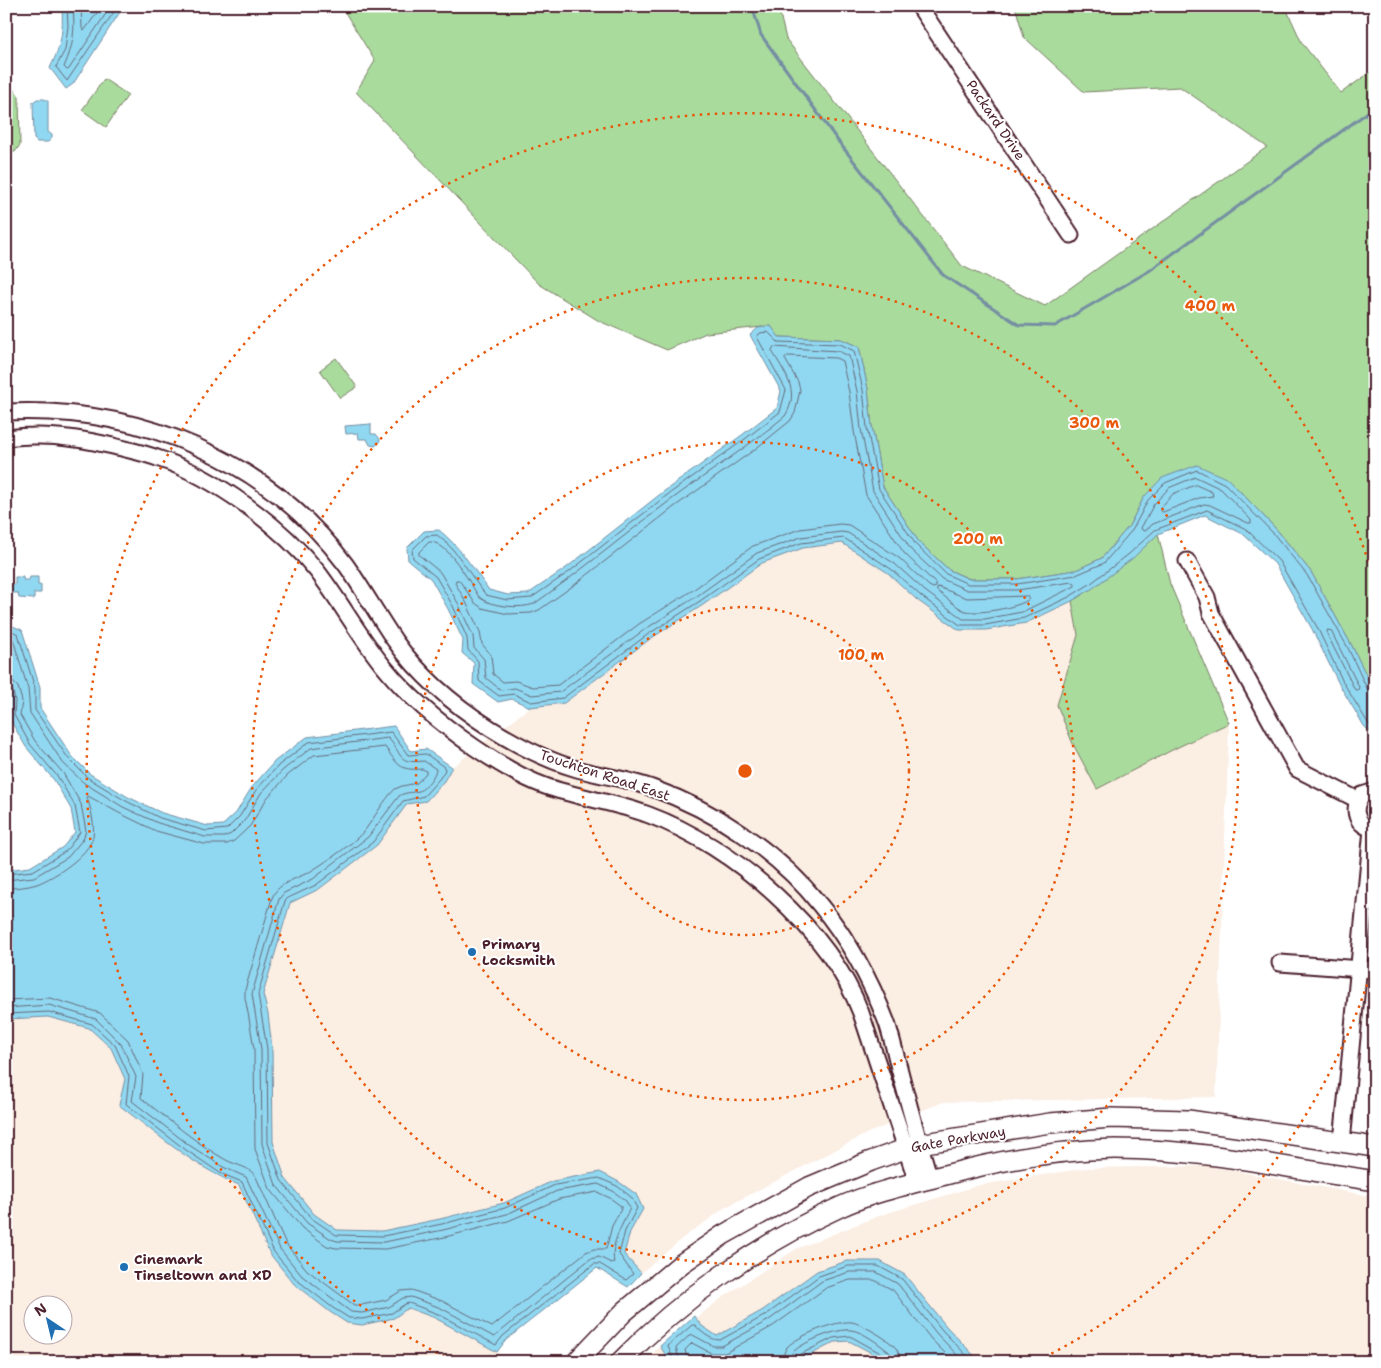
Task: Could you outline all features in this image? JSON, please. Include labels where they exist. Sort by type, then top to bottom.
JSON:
[{"type":"main road","name":"Gate Parkway","points":[[576,1362],[624,1312],[682,1264],[723,1236],[809,1187],[912,1146],[1040,1125],[1111,1118],[1188,1120],[1375,1147]]},
{"type":"main road","name":"Gate Parkway","points":[[620,1362],[685,1303],[743,1261],[785,1235],[841,1207],[880,1192],[1007,1159],[1114,1149],[1196,1154],[1375,1181]]},
{"type":"street","name":"Packard Drive","points":[[919,6],[1071,235]]},
{"type":"street","name":"Touchton Road East","points":[[6,412],[85,415],[134,424],[188,442],[216,454],[294,508],[337,554],[397,644],[437,688],[458,707],[518,745],[537,754],[576,768],[622,778],[675,797],[720,821],[764,850],[823,909],[838,928],[869,979],[888,1026],[912,1146]]},
{"type":"street","points":[[32,436],[34,412]]},
{"type":"street","points":[[57,437],[58,413]]},
{"type":"street","name":"Touchton Road East","points":[[6,438],[32,436],[88,440],[141,452],[163,459],[216,486],[267,520],[284,535],[316,570],[385,668],[409,695],[436,720],[506,767],[544,785],[648,814],[683,829],[749,873],[776,896],[818,942],[836,964],[850,987],[912,1146],[923,1181]]},
{"type":"street","points":[[316,570],[337,554]]},
{"type":"street","points":[[1187,561],[1207,596],[1210,613],[1296,768],[1358,800]]},
{"type":"street","points":[[571,793],[576,768]]},
{"type":"street","points":[[1342,1142],[1374,829],[1366,827],[1357,818],[1356,806],[1358,800],[1368,792],[1375,791]]},
{"type":"street","points":[[749,873],[764,850]]},
{"type":"street","points":[[762,884],[784,868]]},
{"type":"street","points":[[1280,963],[1375,970]]},
{"type":"shaded area","points":[[842,543],[888,573],[917,600],[959,630],[986,630],[1026,623],[1072,601],[1078,635],[1057,705],[1073,744],[1097,789],[1229,723],[1216,1097],[943,1102],[868,1133],[726,1207],[684,1237],[641,1273],[624,1254],[630,1232],[643,1208],[553,1181],[504,1203],[382,1231],[337,1230],[314,1214],[285,1178],[273,1142],[272,1048],[263,994],[290,903],[319,889],[377,845],[407,804],[426,801],[444,781],[452,767],[530,707],[565,703],[650,639],[703,605],[762,563],[803,548]]},
{"type":"shaded area","points":[[48,1017],[89,1028],[111,1048],[125,1079],[119,1105],[183,1154],[218,1177],[239,1185],[270,1254],[294,1284],[381,1320],[394,1318],[408,1308],[435,1318],[497,1352],[510,1362],[6,1362],[6,1019]]},
{"type":"shaded area","points":[[1209,1166],[1375,1197],[1375,1362],[645,1362],[660,1346],[722,1298],[796,1249],[881,1215],[980,1185],[1087,1168]]},
{"type":"green space","points":[[341,6],[778,6],[786,39],[962,266],[1045,306],[1267,147],[1180,87],[1084,92],[1024,37],[1015,6],[1285,6],[1302,43],[1341,93],[1375,69],[1375,693],[1352,646],[1311,572],[1277,530],[1228,479],[1144,497],[1129,526],[1102,558],[1076,570],[1017,579],[970,579],[949,570],[919,542],[883,487],[872,427],[868,389],[859,347],[841,339],[778,337],[771,326],[706,333],[667,350],[599,321],[539,284],[356,92],[375,61]]},
{"type":"green space","points":[[104,79],[128,95],[106,127],[82,110]]},
{"type":"green space","points":[[14,90],[19,96],[20,145],[15,152],[6,152],[6,91]]},
{"type":"green space","points":[[336,358],[357,387],[340,398],[320,370]]},
{"type":"green space","points":[[1158,534],[1170,584],[1229,723],[1097,789],[1073,744],[1057,705],[1078,635],[1072,601],[1138,553]]},
{"type":"water","points":[[62,6],[124,6],[73,84],[66,89],[50,68],[61,38]]},
{"type":"water","points":[[37,99],[48,101],[48,132],[52,135],[52,138],[48,142],[37,142],[34,139],[33,102]]},
{"type":"water","points":[[771,326],[779,337],[841,339],[859,347],[868,389],[872,427],[883,487],[919,542],[949,570],[969,579],[1017,579],[1076,570],[1102,558],[1129,526],[1144,497],[1162,478],[1197,465],[1228,479],[1277,530],[1311,572],[1352,646],[1375,693],[1375,737],[1364,726],[1339,684],[1312,629],[1275,564],[1243,534],[1205,515],[1158,534],[1133,558],[1093,588],[1072,601],[1026,623],[986,630],[959,630],[917,600],[888,573],[842,543],[803,548],[762,563],[703,605],[650,639],[564,703],[530,707],[512,699],[498,702],[473,684],[474,663],[462,653],[463,640],[448,609],[431,579],[408,560],[407,548],[424,531],[439,530],[460,551],[489,590],[508,595],[528,594],[566,568],[663,492],[777,408],[781,391],[750,335],[758,328]]},
{"type":"water","points":[[371,424],[371,434],[376,434],[380,439],[379,443],[375,446],[370,445],[367,439],[359,439],[358,433],[346,434],[345,426]]},
{"type":"water","points":[[15,577],[23,577],[23,580],[29,580],[30,577],[38,577],[41,593],[34,593],[34,599],[19,598],[18,593],[12,593]]},
{"type":"water","points":[[6,623],[22,630],[40,687],[40,708],[71,755],[90,774],[128,797],[162,813],[208,826],[223,825],[236,813],[252,787],[275,761],[307,737],[394,726],[411,751],[426,749],[452,767],[444,781],[426,801],[407,804],[377,845],[319,889],[290,903],[263,994],[268,1014],[272,1048],[273,1142],[285,1178],[314,1214],[337,1230],[382,1231],[504,1203],[553,1181],[600,1172],[636,1194],[643,1209],[630,1232],[624,1254],[641,1273],[628,1287],[597,1268],[506,1340],[497,1352],[435,1318],[408,1308],[394,1318],[362,1325],[347,1323],[294,1284],[270,1254],[239,1185],[222,1178],[191,1159],[119,1105],[125,1079],[111,1048],[89,1028],[48,1017],[6,1019],[6,870],[30,867],[63,847],[75,832],[71,809],[54,780],[26,747],[8,716],[10,702],[6,680]]},
{"type":"water","points":[[847,1261],[880,1261],[905,1275],[946,1326],[980,1362],[884,1362],[849,1341],[835,1342],[797,1362],[670,1362],[660,1346],[694,1316],[702,1326],[717,1336],[763,1310],[817,1271]]},
{"type":"waterway","points":[[752,6],[761,35],[838,141],[943,275],[1019,325],[1055,326],[1149,271],[1375,107]]},
{"type":"place","name":"Primary Locksmith","points":[[472,952]]},
{"type":"place","name":"Cinemark Tinseltown and XD","points":[[124,1267]]}]
